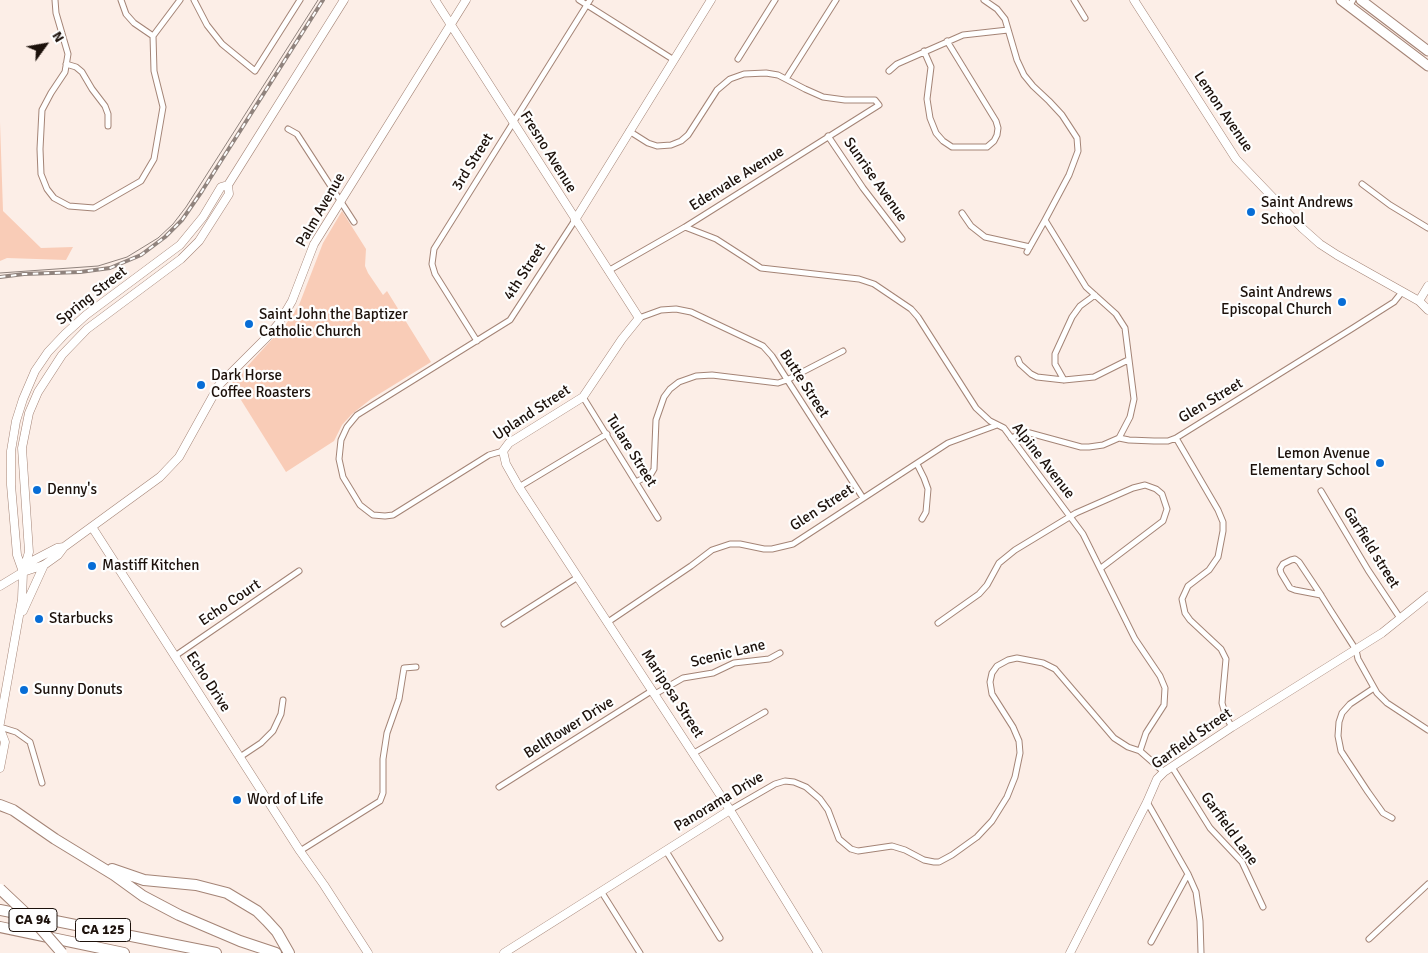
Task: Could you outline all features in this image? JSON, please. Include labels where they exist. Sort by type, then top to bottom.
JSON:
[{"type":"highway","points":[[0,805],[13,810],[143,896],[179,916],[240,941],[276,953]]},
{"type":"highway","points":[[90,860],[144,880],[217,889],[237,898],[256,911],[277,932],[289,953]]},
{"type":"highway","name":"CA 94","points":[[0,889],[35,922],[62,953]]},
{"type":"highway","name":"CA 125","points":[[2,910],[216,953]]},
{"type":"highway","name":"CA 125","points":[[0,927],[124,953]]},
{"type":"main road","points":[[1341,0],[1351,3],[1428,66]]},
{"type":"main road","points":[[1361,0],[1428,51]]},
{"type":"street","points":[[55,0],[56,14],[68,54],[65,72],[42,110],[41,174],[47,189],[54,198],[69,206],[94,208],[142,181],[154,159],[163,107],[154,72],[153,36],[180,0]]},
{"type":"street","points":[[121,0],[126,14],[134,23],[153,36]]},
{"type":"street","points":[[194,0],[207,25],[222,44],[255,71],[300,0]]},
{"type":"street","name":"Spring Street","points":[[0,723],[20,615],[23,572],[30,552],[22,448],[29,413],[38,392],[62,355],[93,324],[182,259],[199,241],[229,194],[228,185],[344,0]]},
{"type":"street","name":"Fresno Avenue","points":[[435,0],[639,318]]},
{"type":"street","name":"Palm Avenue","points":[[23,572],[44,565],[58,555],[64,547],[160,477],[179,457],[219,386],[269,335],[279,322],[292,301],[314,244],[466,0]]},
{"type":"street","points":[[579,0],[588,3],[674,60]]},
{"type":"street","name":"4th Street","points":[[360,506],[343,477],[340,468],[341,440],[347,427],[357,415],[510,320],[575,220],[712,0]]},
{"type":"street","points":[[738,59],[775,0]]},
{"type":"street","points":[[629,131],[652,144],[666,146],[676,144],[688,135],[717,90],[730,80],[744,74],[766,73],[778,75],[786,79],[836,0]]},
{"type":"street","points":[[962,213],[971,226],[985,237],[1028,250],[1069,175],[1078,151],[1076,138],[1062,116],[1024,75],[1017,60],[1005,19],[1000,11],[984,0]]},
{"type":"street","points":[[1074,0],[1085,18]]},
{"type":"street","name":"Lemon Avenue","points":[[1134,0],[1236,159],[1302,228],[1320,244],[1419,301],[1428,310]]},
{"type":"street","name":"3rd Street","points":[[476,341],[435,274],[432,264],[434,249],[588,3]]},
{"type":"street","points":[[889,71],[897,64],[963,35],[1008,30]]},
{"type":"street","points":[[924,51],[931,67],[927,99],[930,118],[936,133],[952,147],[987,147],[992,144],[997,135],[996,121],[947,41]]},
{"type":"street","points":[[66,64],[76,67],[82,72],[105,106],[108,114],[108,126]]},
{"type":"street","name":"Edenvale Avenue","points":[[608,271],[685,227],[879,104],[875,100],[845,100],[824,97],[786,79]]},
{"type":"street","points":[[288,129],[297,134],[354,222]]},
{"type":"street","name":"Sunrise Avenue","points":[[828,136],[863,188],[902,239]]},
{"type":"street","points":[[1362,184],[1390,205],[1428,228]]},
{"type":"street","name":"Spring Street","points":[[23,572],[17,555],[11,450],[18,413],[35,371],[48,352],[86,315],[180,245],[203,217],[221,187],[228,185]]},
{"type":"street","points":[[1045,220],[1086,287],[1122,320],[1126,332],[1134,404],[1130,417],[1119,438]]},
{"type":"street","name":"Alpine Avenue","points":[[685,227],[716,239],[761,268],[859,279],[874,284],[911,309],[918,317],[976,408],[990,422],[1004,428],[1083,534],[1134,639],[1160,676],[1165,688],[1164,705],[1146,733],[1140,751]]},
{"type":"street","points":[[1419,301],[1428,286]]},
{"type":"street","name":"Glen Street","points":[[1011,438],[1026,432],[1081,447],[1089,447],[1103,445],[1119,438],[1161,441],[1176,438],[1347,333],[1394,302],[1402,292]]},
{"type":"street","points":[[1064,380],[1055,364],[1055,354],[1072,318],[1080,306],[1094,295]]},
{"type":"street","name":"Butte Street","points":[[639,318],[653,312],[669,309],[683,310],[698,314],[763,346],[772,356],[863,498]]},
{"type":"street","name":"Upland Street","points":[[360,506],[373,515],[393,515],[489,455],[503,451],[512,440],[583,397],[622,339],[639,318]]},
{"type":"street","points":[[636,482],[650,474],[654,469],[656,420],[664,397],[679,382],[696,376],[712,375],[733,376],[778,383],[843,351]]},
{"type":"street","points":[[1018,359],[1020,364],[1037,377],[1064,380],[1094,377],[1128,360]]},
{"type":"street","name":"Tulare Street","points":[[583,397],[658,518]]},
{"type":"street","name":"Glen Street","points":[[608,622],[712,550],[730,544],[772,549],[792,544],[948,443],[997,425]]},
{"type":"street","points":[[519,487],[607,434]]},
{"type":"street","points":[[1176,438],[1223,522],[1218,557],[1209,570],[1188,586],[1182,599],[1185,613],[1190,620],[1222,649],[1226,659],[1222,703],[1226,717],[1232,727]]},
{"type":"street","name":"Mariposa Street","points":[[503,451],[506,464],[519,487],[694,753],[818,953]]},
{"type":"street","points":[[917,464],[928,489],[926,512],[922,519]]},
{"type":"street","points":[[11,471],[24,472]]},
{"type":"street","points":[[938,623],[979,594],[987,585],[999,563],[1009,554],[1070,516],[1141,485],[1153,487],[1162,494],[1167,509],[1163,521],[1100,568]]},
{"type":"street","name":"Garfield street","points":[[1321,491],[1368,570],[1400,618]]},
{"type":"street","name":"Echo Drive","points":[[92,527],[300,851],[368,953]]},
{"type":"street","name":"Palm Avenue","points":[[23,572],[34,560],[57,548],[64,547]]},
{"type":"street","points":[[1321,595],[1290,588],[1280,568],[1291,560],[1295,559],[1299,562],[1321,595],[1356,650],[1358,659],[1374,688],[1387,703],[1428,730]]},
{"type":"street","points":[[20,615],[25,609],[29,594],[44,565]]},
{"type":"street","name":"Echo Court","points":[[175,656],[299,571]]},
{"type":"street","points":[[0,586],[23,572]]},
{"type":"street","points":[[504,624],[578,577]]},
{"type":"street","name":"Garfield Street","points":[[1070,953],[1147,802],[1156,779],[1232,727],[1382,634],[1428,596]]},
{"type":"street","name":"Scenic Lane","points":[[654,692],[683,678],[713,673],[734,663],[769,659],[780,653]]},
{"type":"street","name":"Panorama Drive","points":[[504,953],[730,810],[776,784],[785,781],[794,782],[806,787],[820,799],[828,810],[839,839],[851,849],[858,851],[892,846],[905,850],[924,860],[934,862],[939,862],[952,855],[977,838],[992,821],[1007,797],[1015,777],[1020,754],[1019,741],[1013,726],[992,694],[990,682],[992,673],[997,666],[1008,660],[1017,658],[1043,663],[1055,669],[1114,738],[1128,747],[1140,751]]},
{"type":"street","points":[[300,851],[380,801],[384,793],[383,759],[387,733],[398,699],[404,668],[416,667]]},
{"type":"street","points":[[1374,688],[1350,704],[1342,714],[1339,722],[1338,736],[1341,750],[1377,805],[1383,814],[1392,818]]},
{"type":"street","name":"Bellflower Drive","points":[[499,787],[654,692]]},
{"type":"street","points":[[240,757],[261,743],[274,731],[284,700]]},
{"type":"street","points":[[694,753],[765,712]]},
{"type":"street","points":[[0,728],[5,742],[0,768]]},
{"type":"street","points":[[0,728],[16,732],[30,742],[42,783]]},
{"type":"street","points":[[1140,751],[1162,768],[1164,772]]},
{"type":"street","name":"Garfield Lane","points":[[1172,767],[1210,828],[1242,862],[1263,907]]},
{"type":"street","points":[[1147,802],[1188,874],[1196,892],[1200,921],[1201,953]]},
{"type":"street","points":[[666,851],[720,938]]},
{"type":"street","points":[[1151,942],[1188,874]]},
{"type":"street","points":[[1369,939],[1428,884]]},
{"type":"street","points":[[602,891],[640,953]]},
{"type":"shaded area","points":[[0,122],[3,211],[41,248],[73,247],[66,260],[7,258],[0,261]]},
{"type":"shaded area","points":[[342,211],[366,249],[365,266],[368,273],[383,295],[387,291],[431,362],[371,399],[352,414],[342,425],[334,441],[286,472],[231,384],[286,324],[299,305],[323,243]]},
{"type":"tram line","points":[[0,273],[98,266],[127,257],[158,238],[173,224],[186,207],[318,0]]},
{"type":"railway","points":[[0,277],[80,272],[110,268],[141,255],[165,237],[182,220],[202,191],[323,0]]},
{"type":"place","name":"Saint Andrews School","points":[[1251,212]]},
{"type":"place","name":"Saint Andrews Episcopal Church","points":[[1342,302]]},
{"type":"place","name":"Saint John the Baptizer Catholic Church","points":[[249,324]]},
{"type":"place","name":"Dark Horse Coffee Roasters","points":[[201,385]]},
{"type":"place","name":"Lemon Avenue Elementary School","points":[[1380,463]]},
{"type":"place","name":"Denny's","points":[[37,490]]},
{"type":"place","name":"Mastiff Kitchen","points":[[92,566]]},
{"type":"place","name":"Starbucks","points":[[39,619]]},
{"type":"place","name":"Sunny Donuts","points":[[24,690]]},
{"type":"place","name":"Word of Life","points":[[237,800]]}]
